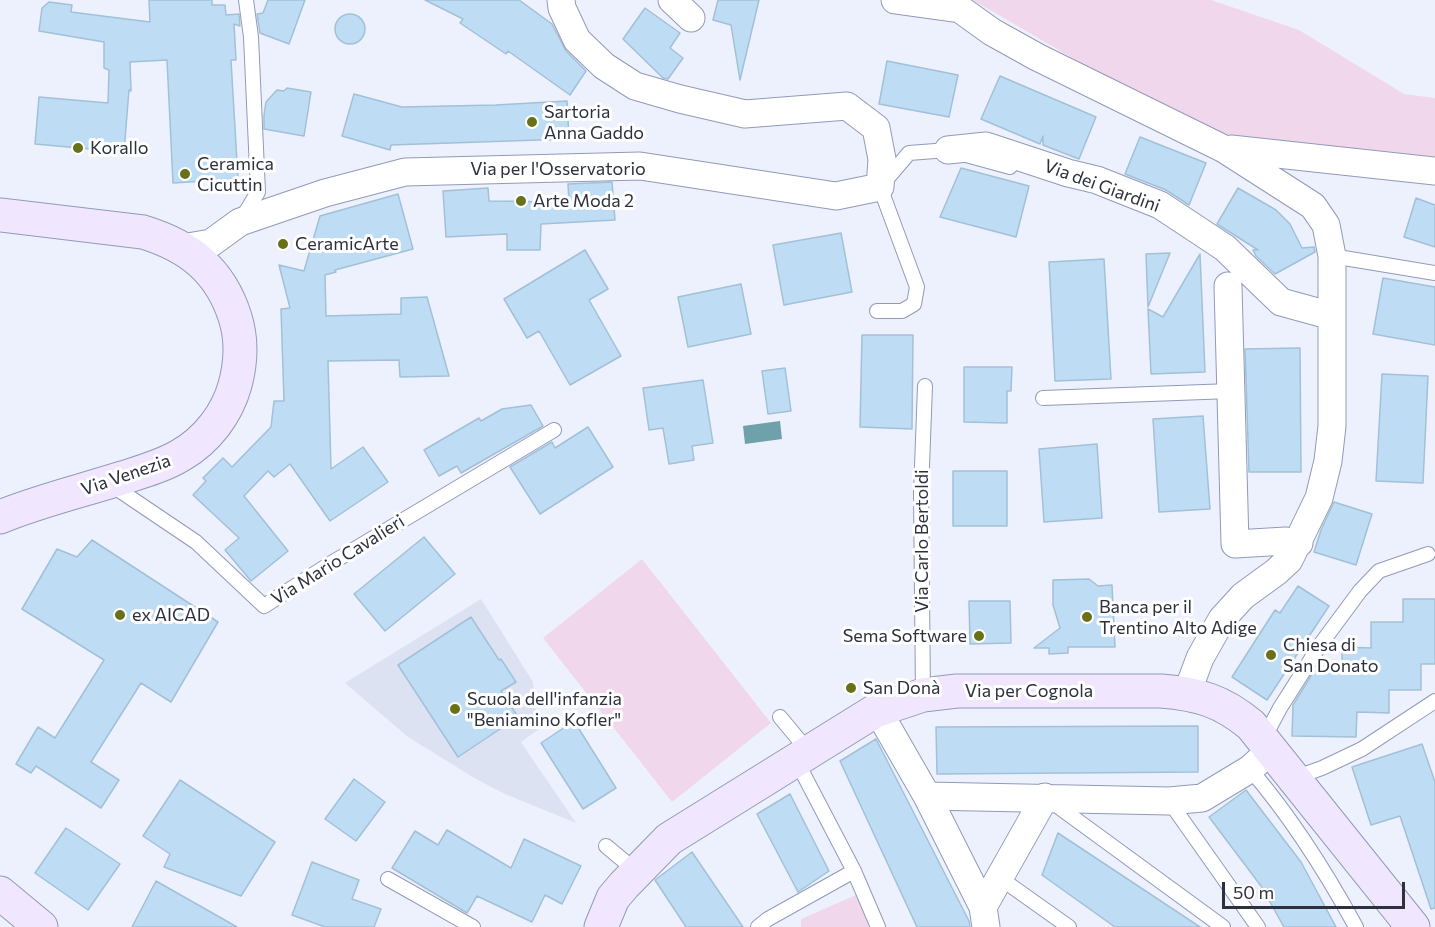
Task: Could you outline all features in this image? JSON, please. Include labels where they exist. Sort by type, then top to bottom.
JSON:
[{"type":"main road","name":"Via Venezia","points":[[0,215],[143,232],[182,248],[198,259],[213,275],[232,309],[237,324],[240,357],[232,394],[221,417],[200,442],[181,456],[159,466],[0,517]]},
{"type":"main road","name":"Via per Cognola","points":[[601,927],[613,898],[636,871],[669,839],[875,711],[923,695],[957,691],[1161,691],[1188,693],[1217,702],[1234,711],[1251,725],[1261,753],[1294,778],[1413,927]]},
{"type":"street","points":[[895,0],[960,9],[992,32],[1038,57],[1224,149],[1313,206],[1326,225],[1332,256],[1332,426],[1328,461],[1319,498],[1289,560],[1230,608],[1200,658],[1188,693]]},
{"type":"street","points":[[558,3],[577,40],[604,66],[635,86],[745,114],[847,106],[876,128],[882,159],[880,187]]},
{"type":"street","name":"Via dei Giardini","points":[[948,150],[986,146],[1068,173],[1097,180],[1160,205],[1225,248],[1281,302],[1332,316]]},
{"type":"street","points":[[1224,149],[1435,171]]},
{"type":"street","name":"Via per l'Osservatorio","points":[[182,248],[211,243],[240,222],[325,193],[405,172],[640,166],[836,196],[880,187]]},
{"type":"street","points":[[1228,286],[1235,544],[1286,541],[1299,543]]},
{"type":"street","points":[[875,711],[885,723],[927,796],[984,917]]},
{"type":"street","points":[[927,796],[1169,801],[1202,798],[1261,753]]},
{"type":"street","points":[[984,917],[1000,878],[1046,797]]},
{"type":"lane","name":"Via per l'Osservatorio","points":[[240,222],[258,192],[251,37],[246,0]]},
{"type":"lane","points":[[877,311],[902,311],[914,304],[917,287],[880,187],[909,153],[948,150],[1047,177]]},
{"type":"lane","points":[[1332,256],[1435,273]]},
{"type":"lane","name":"Via Carlo Bertoldi","points":[[923,695],[921,493],[925,386]]},
{"type":"lane","points":[[1043,398],[1231,391]]},
{"type":"lane","name":"Via Mario Cavalieri","points":[[108,483],[196,542],[264,606],[333,562],[554,430]]},
{"type":"lane","points":[[1356,927],[1331,881],[1264,785],[1261,753],[1280,708],[1314,654],[1360,591],[1378,571],[1428,555]]},
{"type":"lane","points":[[1294,778],[1362,749],[1435,701]]},
{"type":"lane","points":[[780,717],[802,756],[878,927]]},
{"type":"lane","points":[[1046,797],[1223,927]]},
{"type":"lane","points":[[1169,801],[1258,927]]},
{"type":"lane","points":[[606,846],[636,871]]},
{"type":"lane","points":[[758,927],[768,919],[854,871]]},
{"type":"lane","points":[[1000,878],[1069,927]]},
{"type":"lane","points":[[388,879],[472,927]]},
{"type":"shaded area","points":[[973,0],[1211,0],[1299,30],[1404,94],[1435,98],[1435,158],[1261,146],[1165,112]]},
{"type":"shaded area","points":[[642,559],[771,723],[672,802],[543,638]]},
{"type":"shaded area","name":"Scuola dell'infanzia \"Beniamino Kofler\"","points":[[481,599],[533,682],[538,730],[521,742],[576,823],[505,794],[476,779],[408,737],[345,683]]},
{"type":"shaded area","points":[[856,895],[870,927],[801,927],[801,919]]},
{"type":"water","points":[[780,421],[782,439],[745,444],[743,426]]},
{"type":"building","points":[[149,0],[212,0],[212,5],[225,5],[226,15],[239,14],[240,26],[234,24],[236,60],[231,60],[238,179],[173,183],[167,60],[130,62],[131,91],[129,90],[124,152],[35,144],[39,97],[108,103],[109,70],[104,68],[104,42],[39,31],[42,8],[49,2],[72,5],[71,12],[150,22]]},
{"type":"building","points":[[268,0],[305,0],[289,44],[260,33],[257,14],[263,13]]},
{"type":"building","points":[[425,0],[519,0],[552,24],[566,51],[586,71],[570,95],[508,51],[506,54],[460,23],[463,19]]},
{"type":"building","points":[[718,0],[759,0],[740,80],[731,25],[713,20]]},
{"type":"building","points":[[645,8],[680,33],[670,48],[683,58],[668,79],[663,78],[623,39]]},
{"type":"building","points":[[350,14],[361,18],[365,29],[361,40],[350,44],[339,40],[335,29],[339,18]]},
{"type":"building","points":[[887,61],[958,75],[949,117],[879,104]]},
{"type":"building","points":[[1000,76],[1096,117],[1079,159],[1043,145],[1043,136],[1040,144],[981,119]]},
{"type":"building","points":[[287,88],[311,92],[304,136],[264,129],[266,102],[277,90],[284,91]]},
{"type":"building","points":[[354,94],[402,107],[567,101],[569,139],[391,145],[390,150],[342,136]]},
{"type":"building","points":[[1140,137],[1206,163],[1189,205],[1166,190],[1125,174]]},
{"type":"building","points":[[961,168],[1029,186],[1016,237],[940,217]]},
{"type":"building","points":[[612,182],[615,220],[541,224],[540,250],[507,250],[507,234],[446,237],[443,191],[488,188],[489,201],[569,202],[568,184]]},
{"type":"building","points":[[1238,188],[1276,210],[1290,224],[1302,248],[1314,247],[1315,252],[1275,274],[1256,256],[1253,250],[1258,250],[1217,224]]},
{"type":"building","points":[[398,194],[413,249],[335,270],[336,272],[325,275],[326,316],[401,314],[401,298],[427,297],[449,376],[400,377],[399,360],[328,361],[331,469],[363,447],[388,482],[330,521],[290,464],[274,477],[268,471],[244,496],[288,551],[251,581],[225,550],[239,538],[193,495],[206,481],[203,478],[223,458],[232,467],[271,427],[274,401],[284,401],[281,309],[290,308],[279,265],[304,271],[320,216]]},
{"type":"building","points":[[1416,198],[1435,205],[1435,247],[1404,237]]},
{"type":"building","points":[[841,233],[852,292],[784,305],[773,245]]},
{"type":"building","points":[[585,250],[608,289],[589,300],[621,356],[570,385],[539,331],[527,338],[504,299]]},
{"type":"building","points":[[1170,253],[1148,307],[1146,254]]},
{"type":"building","points":[[1200,254],[1205,372],[1151,374],[1148,309],[1163,317]]},
{"type":"building","points":[[1104,259],[1111,379],[1055,381],[1049,262]]},
{"type":"building","points":[[1383,278],[1435,287],[1435,345],[1373,334]]},
{"type":"building","points":[[741,284],[751,334],[688,347],[678,297]]},
{"type":"building","points":[[862,335],[913,335],[912,429],[860,427]]},
{"type":"building","points":[[1300,348],[1301,472],[1249,472],[1245,349]]},
{"type":"building","points":[[964,367],[1012,367],[1011,391],[1007,391],[1007,423],[964,422]]},
{"type":"building","points":[[785,368],[791,411],[768,414],[762,371]]},
{"type":"building","points":[[1382,374],[1428,376],[1423,483],[1376,481]]},
{"type":"building","points":[[703,380],[713,443],[692,446],[694,460],[669,464],[663,428],[649,430],[643,388]]},
{"type":"building","points":[[531,405],[543,426],[461,473],[457,466],[439,476],[424,450],[479,418],[481,421],[502,409]]},
{"type":"building","points":[[1203,416],[1210,509],[1159,512],[1153,419]]},
{"type":"building","points":[[588,427],[613,467],[540,514],[510,467],[552,442],[555,448]]},
{"type":"building","points":[[1097,444],[1102,518],[1044,522],[1039,449]]},
{"type":"building","points":[[953,471],[1007,471],[1007,526],[953,526]]},
{"type":"building","points":[[1334,502],[1372,514],[1356,565],[1314,552]]},
{"type":"building","points":[[424,537],[455,574],[385,631],[354,594]]},
{"type":"building","name":"ex AICAD","points":[[92,540],[218,622],[171,702],[141,683],[91,762],[119,780],[101,808],[36,766],[31,773],[16,764],[38,727],[55,738],[104,660],[22,609],[57,549],[77,557]]},
{"type":"building","name":"Banca per il Trentino Alto Adige","points":[[1089,579],[1098,586],[1112,585],[1115,647],[1068,647],[1068,653],[1049,654],[1049,648],[1034,648],[1060,628],[1053,605],[1053,580]]},
{"type":"building","name":"Chiesa di San Donato","points":[[1298,586],[1329,606],[1267,700],[1232,677],[1275,610],[1280,613]]},
{"type":"building","points":[[1403,599],[1435,599],[1435,664],[1421,664],[1421,690],[1389,690],[1389,713],[1357,712],[1356,737],[1292,736],[1293,705],[1314,671],[1342,672],[1342,647],[1371,648],[1371,622],[1403,622]]},
{"type":"building","points":[[969,601],[1010,601],[1011,643],[970,644]]},
{"type":"building","points":[[471,617],[516,682],[501,691],[518,717],[458,757],[398,665]]},
{"type":"building","points":[[574,721],[616,788],[583,809],[541,743]]},
{"type":"building","points":[[1198,726],[1198,772],[937,774],[936,727]]},
{"type":"building","points":[[876,739],[970,927],[917,927],[840,761]]},
{"type":"building","points":[[1422,744],[1435,782],[1435,908],[1431,909],[1400,816],[1371,825],[1352,767]]},
{"type":"building","points":[[354,779],[385,802],[356,841],[325,819]]},
{"type":"building","points":[[180,780],[275,842],[241,896],[164,867],[170,854],[143,836]]},
{"type":"building","points":[[1246,790],[1301,862],[1336,927],[1284,927],[1261,886],[1209,817]]},
{"type":"building","points":[[790,794],[829,871],[798,892],[757,814]]},
{"type":"building","points":[[66,828],[120,864],[88,910],[35,873]]},
{"type":"building","points":[[447,830],[511,868],[524,839],[581,866],[562,904],[545,895],[532,922],[477,896],[467,913],[392,868],[415,831],[438,845]]},
{"type":"building","points":[[1058,833],[1200,927],[1115,927],[1042,875]]},
{"type":"building","points":[[692,852],[743,927],[686,927],[655,880]]},
{"type":"building","points":[[312,862],[359,880],[352,899],[381,909],[374,927],[325,927],[292,915]]},
{"type":"building","points":[[156,881],[237,927],[132,927]]},
{"type":"place","name":"Sartoria Anna Gaddo","points":[[532,122]]},
{"type":"place","name":"Korallo","points":[[78,148]]},
{"type":"place","name":"Ceramica Cicuttin","points":[[185,174]]},
{"type":"place","name":"Arte Moda 2","points":[[521,201]]},
{"type":"place","name":"CeramicArte","points":[[283,244]]},
{"type":"place","name":"ex AICAD","points":[[120,615]]},
{"type":"place","name":"Banca per il Trentino Alto Adige","points":[[1087,617]]},
{"type":"place","name":"Sema Software","points":[[979,636]]},
{"type":"place","name":"Chiesa di San Donato","points":[[1271,655]]},
{"type":"place","name":"San Donà","points":[[851,688]]},
{"type":"place","name":"Scuola dell'infanzia \"Beniamino Kofler\"","points":[[455,709]]}]
